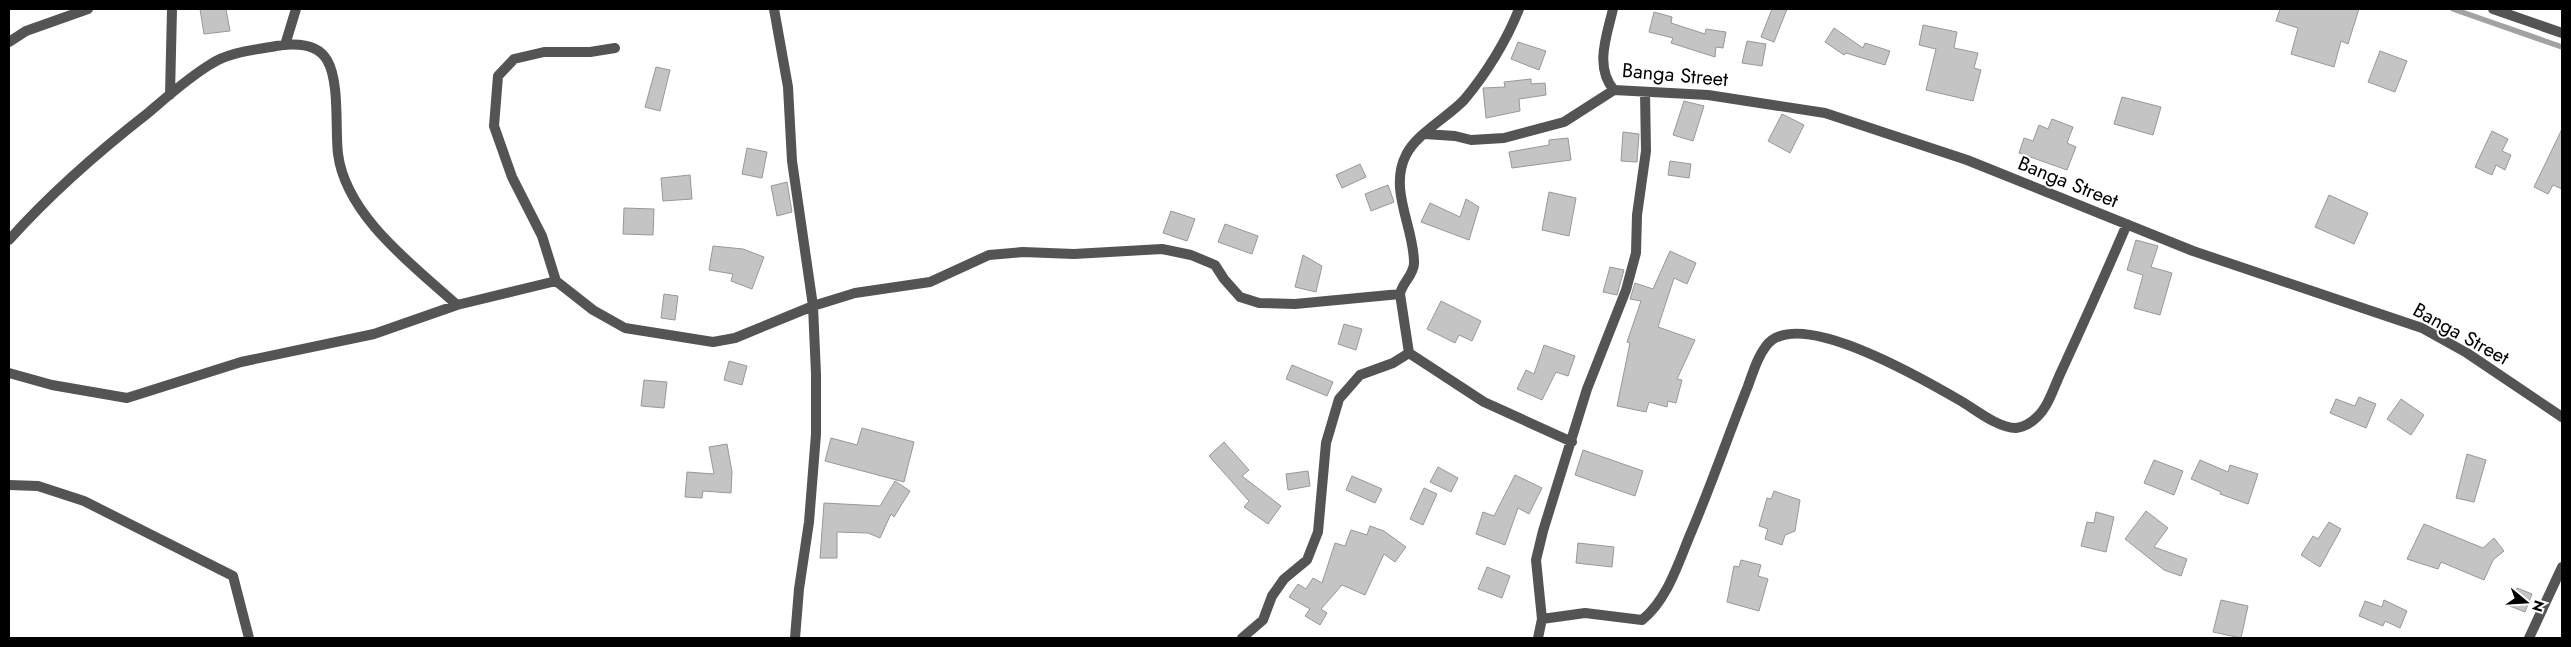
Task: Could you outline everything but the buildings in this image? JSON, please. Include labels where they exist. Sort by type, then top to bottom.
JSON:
[{"type":"street","points":[[9,42],[26,31],[88,9]]},
{"type":"street","points":[[170,95],[172,9]]},
{"type":"street","points":[[285,45],[296,9]]},
{"type":"street","points":[[774,9],[788,87],[792,161],[813,306],[816,434],[809,522],[798,589],[795,638]]},
{"type":"street","points":[[1519,9],[1490,64],[1463,100],[1406,154],[1402,169],[1403,206],[1414,265],[1400,294],[1409,353],[1484,402],[1572,442]]},
{"type":"street","name":"Banga Street","points":[[1613,9],[1604,50],[1603,70],[1607,82],[1614,90],[1708,95],[1825,113],[1966,160],[2193,251],[2422,328],[2467,353],[2562,414]]},
{"type":"street","points":[[2493,9],[2562,33]]},
{"type":"street","points":[[9,240],[43,202],[89,160],[212,63],[247,51],[295,43],[321,52],[328,62],[337,119],[338,154],[347,187],[378,231],[457,306]]},
{"type":"street","points":[[615,48],[590,52],[544,52],[514,59],[498,76],[494,126],[512,177],[542,236],[556,280],[593,310],[625,328],[713,342],[735,338],[813,306],[855,293],[930,282],[988,255],[1023,252],[1074,254],[1162,249],[1191,255],[1215,265],[1224,279],[1240,297],[1259,303],[1295,304],[1400,294]]},
{"type":"street","points":[[1425,134],[1455,136],[1471,140],[1504,138],[1564,122],[1614,90]]},
{"type":"street","points":[[1538,638],[1542,619],[1536,560],[1543,531],[1587,389],[1626,290],[1636,252],[1637,215],[1646,150],[1645,92]]},
{"type":"street","points":[[1542,619],[1585,613],[1642,620],[1649,614],[1674,574],[1717,471],[1758,361],[1771,340],[1790,332],[1817,336],[1879,359],[1906,371],[1997,422],[2015,428],[2028,425],[2039,415],[2049,397],[2127,224]]},
{"type":"street","points":[[9,373],[52,384],[127,398],[241,362],[374,334],[457,306],[556,280]]},
{"type":"street","points":[[1242,638],[1262,620],[1272,596],[1284,579],[1307,560],[1318,532],[1326,443],[1339,399],[1360,375],[1394,363],[1409,353]]},
{"type":"street","points":[[9,485],[38,486],[84,501],[233,576],[249,638]]},
{"type":"street","points":[[2529,638],[2562,568]]},
{"type":"waterway","points":[[2453,9],[2562,47]]}]
